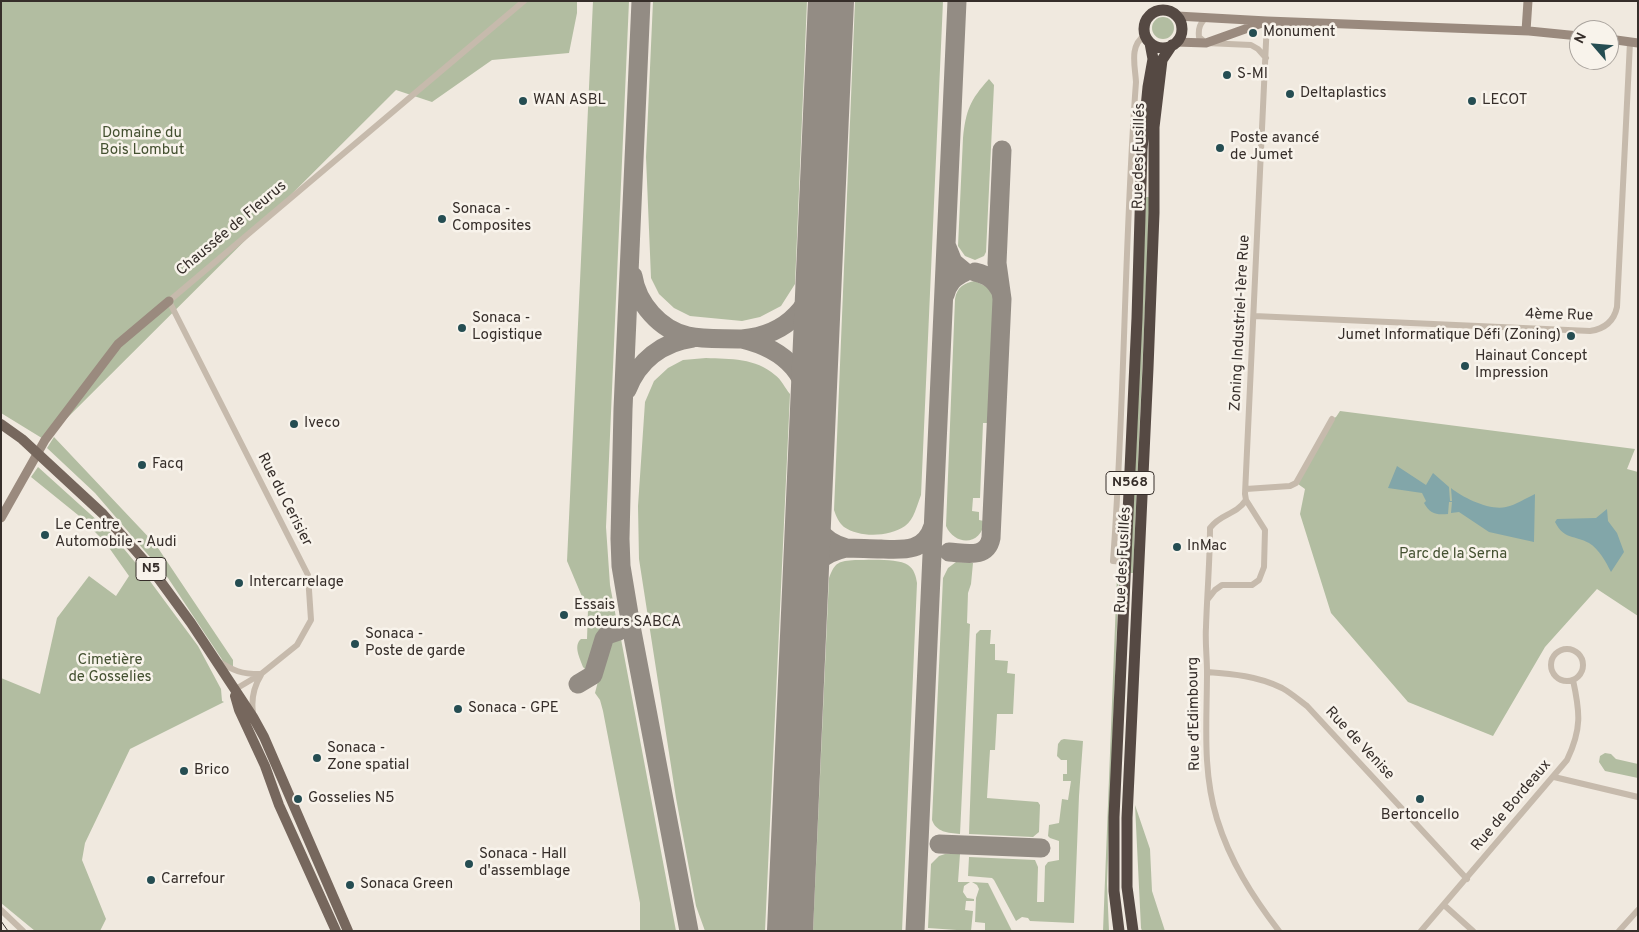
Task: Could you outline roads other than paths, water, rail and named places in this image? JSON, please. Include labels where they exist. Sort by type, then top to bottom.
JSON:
[{"type":"highway","name":"N568","points":[[1148,39],[1145,22],[1154,7],[1165,10],[1171,9],[1182,26],[1182,32],[1174,44]]},
{"type":"highway","points":[[1148,39],[1158,47],[1174,44]]},
{"type":"highway","name":"Rue des Fusillés","points":[[1118,929],[1114,891],[1113,843],[1137,318],[1142,149],[1148,87],[1153,59],[1148,39]]},
{"type":"highway","name":"Rue des Fusillés","points":[[1133,931],[1127,886],[1126,827],[1148,368],[1154,197],[1154,127],[1162,60],[1174,44]]},
{"type":"main road","name":"N5","points":[[1,424],[22,438],[103,514],[150,568],[191,623],[253,717],[264,737],[348,931]]},
{"type":"main road","name":"N5","points":[[234,690],[239,710],[265,766],[279,805],[336,931]]},
{"type":"street","name":"Chaussée de Fleurus","points":[[1,518],[45,440],[118,344],[524,1]]},
{"type":"street","points":[[1526,31],[1528,1]]},
{"type":"street","points":[[1171,9],[1206,17],[1267,21],[1526,31],[1569,35]]},
{"type":"street","points":[[1206,17],[1200,23],[1198,30],[1199,37],[1206,43]]},
{"type":"street","points":[[1206,43],[1267,21]]},
{"type":"street","name":"Zoning Industriel-1ère Rue","points":[[1246,500],[1267,21]]},
{"type":"street","points":[[1126,562],[1113,561],[1118,500],[1118,450],[1136,82],[1134,50],[1141,38],[1148,39]]},
{"type":"street","points":[[1619,41],[1634,43]]},
{"type":"street","name":"4ème Rue","points":[[1254,316],[1590,331],[1598,330],[1605,326],[1615,314],[1617,307],[1634,43]]},
{"type":"street","points":[[1174,44],[1251,45],[1258,49],[1266,58]]},
{"type":"street","name":"Rue du Cerisier","points":[[169,301],[308,576],[311,620],[297,645],[261,674],[234,690]]},
{"type":"street","points":[[1246,489],[1290,486],[1296,483],[1332,419]]},
{"type":"street","points":[[1208,599],[1222,585],[1252,584],[1259,580],[1264,567],[1265,530],[1246,500]]},
{"type":"street","name":"Rue d'Edimbourg","points":[[1246,500],[1235,511],[1216,519],[1210,528],[1206,627],[1205,735],[1207,767],[1216,817],[1238,872],[1250,893],[1278,931]]},
{"type":"street","points":[[1572,649],[1581,656],[1583,668],[1578,677],[1573,680],[1558,679],[1551,671],[1551,661],[1556,652],[1572,649]]},
{"type":"street","points":[[214,659],[235,672],[261,674],[253,690],[251,703],[253,717]]},
{"type":"street","name":"Rue de Venise","points":[[1207,672],[1242,675],[1261,679],[1284,688],[1307,706],[1467,879]]},
{"type":"street","name":"Rue de Bordeaux","points":[[1421,931],[1567,760],[1576,740],[1580,716],[1573,680]]},
{"type":"street","points":[[1554,777],[1638,797]]},
{"type":"street","points":[[1444,905],[1473,931]]},
{"type":"street","points":[[1,910],[23,931]]},
{"type":"street","points":[[1619,931],[1638,910]]},
{"type":"water","points":[[1397,466],[1426,485],[1433,473],[1449,487],[1450,501],[1452,501],[1451,488],[1477,503],[1500,508],[1513,505],[1535,494],[1534,542],[1489,532],[1459,512],[1451,513],[1452,502],[1449,502],[1448,514],[1431,512],[1424,503],[1426,501],[1422,493],[1388,488]]},
{"type":"water","points":[[1607,509],[1608,521],[1617,533],[1624,552],[1611,572],[1602,556],[1593,546],[1562,532],[1555,522],[1557,519],[1596,518]]},
{"type":"tram line","points":[[1,921],[8,931]]},
{"type":"place","name":"Monument","points":[[1253,33]]},
{"type":"place","name":"S-MI","points":[[1227,75]]},
{"type":"place","name":"Deltaplastics","points":[[1290,94]]},
{"type":"place","name":"WAN ASBL","points":[[523,101]]},
{"type":"place","name":"LECOT","points":[[1472,101]]},
{"type":"place","name":"Poste avancé de Jumet","points":[[1220,148]]},
{"type":"place","name":"Sonaca - Composites","points":[[442,219]]},
{"type":"place","name":"Sonaca - Logistique","points":[[462,328]]},
{"type":"place","name":"Jumet Informatique Défi (Zoning)","points":[[1571,336]]},
{"type":"place","name":"Hainaut Concept Impression","points":[[1465,366]]},
{"type":"place","name":"Iveco","points":[[294,424]]},
{"type":"place","name":"Facq","points":[[142,465]]},
{"type":"place","name":"Le Centre Automobile - Audi","points":[[45,535]]},
{"type":"place","name":"InMac","points":[[1177,547]]},
{"type":"place","name":"Intercarrelage","points":[[239,583]]},
{"type":"place","name":"Essais moteurs SABCA","points":[[564,615]]},
{"type":"place","name":"Sonaca - Poste de garde","points":[[355,644]]},
{"type":"place","name":"Sonaca - GPE","points":[[458,709]]},
{"type":"place","name":"Sonaca - Zone spatial","points":[[317,758]]},
{"type":"place","name":"Brico","points":[[184,771]]},
{"type":"place","name":"Gosselies N5","points":[[298,799]]},
{"type":"place","name":"Bertoncello","points":[[1420,799]]},
{"type":"place","name":"Sonaca - Hall d'assemblage","points":[[469,864]]},
{"type":"place","name":"Carrefour","points":[[151,880]]},
{"type":"place","name":"Sonaca Green","points":[[350,885]]},
{"type":"park label","name":"Domaine du Bois Lombut","points":[[142,142]]},
{"type":"park label","name":"Parc de la Serna","points":[[1453,555]]},
{"type":"park label","name":"Cimetière de Gosselies","points":[[110,670]]}]
